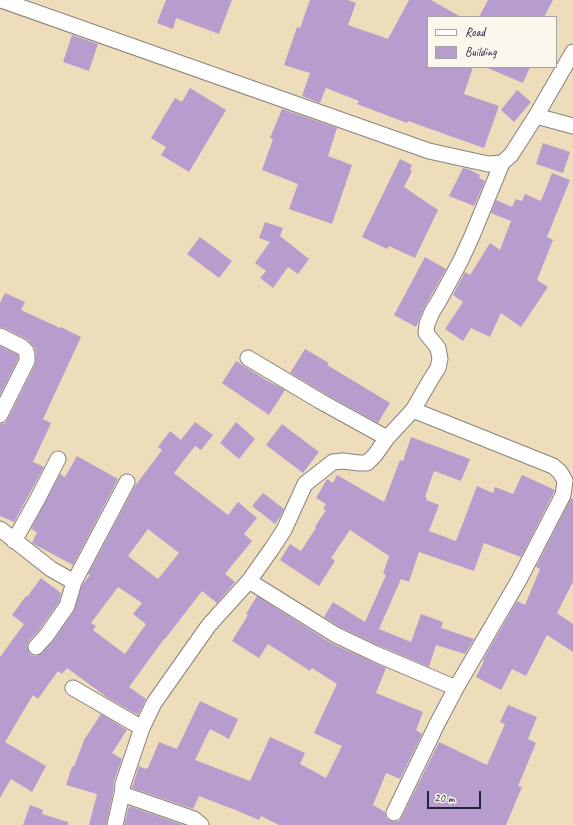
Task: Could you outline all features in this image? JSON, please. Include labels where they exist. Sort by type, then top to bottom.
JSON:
[{"type":"street","points":[[0,0],[429,151],[488,164],[502,163]]},
{"type":"street","points":[[115,825],[123,784],[142,728],[154,703],[209,625],[249,580],[273,547],[284,530],[305,484],[333,462],[343,461],[367,463],[375,455],[387,438],[413,410],[438,368],[440,358],[438,348],[426,333],[427,324],[432,312],[461,260],[502,163],[511,155],[536,116],[573,52]]},
{"type":"street","points":[[536,116],[573,126]]},
{"type":"street","points":[[0,336],[22,347],[26,350],[27,355],[26,361],[0,415]]},
{"type":"street","points":[[248,358],[320,401],[387,438]]},
{"type":"street","points":[[394,813],[456,688],[519,580],[563,495],[565,481],[560,472],[553,466],[413,410]]},
{"type":"street","points":[[14,541],[58,459]]},
{"type":"street","points":[[36,647],[46,636],[67,606],[74,582],[127,482]]},
{"type":"street","points":[[0,529],[51,569],[74,582]]},
{"type":"street","points":[[249,580],[336,635],[376,654],[456,688]]},
{"type":"street","points":[[73,688],[142,728]]},
{"type":"street","points":[[122,794],[194,820],[201,825]]},
{"type":"building","points":[[166,0],[232,0],[219,34],[176,18],[173,29],[157,23]]},
{"type":"building","points":[[310,0],[348,0],[356,3],[348,25],[388,39],[409,0],[431,0],[459,16],[427,16],[427,68],[473,68],[464,94],[499,106],[484,148],[408,121],[407,123],[357,104],[359,101],[326,88],[320,103],[302,96],[310,73],[284,65],[297,27],[300,28]]},
{"type":"building","points":[[488,0],[553,0],[545,16],[480,16]]},
{"type":"building","points":[[72,35],[98,44],[89,71],[63,62]]},
{"type":"building","points":[[487,68],[530,68],[523,83]]},
{"type":"building","points":[[190,88],[226,110],[189,172],[161,155],[166,147],[151,138],[175,98],[182,102]]},
{"type":"building","points":[[517,90],[531,102],[514,122],[501,110]]},
{"type":"building","points":[[282,109],[337,128],[328,156],[352,165],[332,224],[289,209],[298,184],[262,170],[273,139],[270,138]]},
{"type":"building","points":[[543,143],[570,152],[563,173],[536,164]]},
{"type":"building","points":[[400,159],[412,165],[410,170],[412,171],[404,187],[438,210],[415,258],[389,246],[387,249],[362,237]]},
{"type":"building","points":[[463,168],[480,175],[479,178],[485,181],[474,206],[449,196]]},
{"type":"building","points":[[552,173],[570,180],[547,237],[553,240],[537,280],[548,287],[521,327],[501,313],[490,337],[471,328],[463,341],[445,329],[463,302],[453,295],[465,272],[470,275],[490,243],[500,250],[511,221],[491,213],[496,200],[512,207],[516,199],[522,201],[525,194],[541,201]]},
{"type":"building","points":[[265,222],[283,228],[280,236],[309,259],[298,274],[288,267],[273,288],[260,278],[266,271],[255,263],[270,242],[259,238]]},
{"type":"building","points":[[200,237],[232,261],[219,278],[187,254]]},
{"type":"building","points":[[425,257],[446,269],[424,308],[416,327],[394,315]]},
{"type":"building","points":[[5,293],[25,302],[21,310],[81,337],[43,419],[51,423],[33,462],[44,467],[14,522],[0,516],[0,424],[5,423],[8,419],[35,365],[36,355],[35,348],[28,340],[0,327],[0,303]]},
{"type":"building","points":[[0,346],[17,354],[18,359],[0,395]]},
{"type":"building","points":[[305,349],[329,363],[327,365],[390,403],[378,423],[290,373]]},
{"type":"building","points":[[236,361],[285,390],[269,415],[222,383]]},
{"type":"building","points":[[195,422],[213,435],[201,450],[195,446],[174,473],[228,515],[238,502],[257,518],[244,534],[252,541],[225,574],[235,582],[217,603],[202,591],[164,639],[129,687],[146,699],[138,715],[108,698],[67,668],[62,674],[58,671],[38,699],[33,695],[5,742],[46,766],[32,792],[11,779],[0,798],[0,657],[24,624],[12,615],[41,578],[61,593],[59,602],[27,645],[30,654],[34,656],[42,653],[53,641],[74,611],[82,585],[90,575],[88,574],[135,486],[162,450],[158,447],[170,431],[181,440]],"holes":[[[148,529],[179,553],[158,579],[128,556]],[[118,587],[142,603],[133,614],[146,624],[125,654],[93,630],[96,626],[91,623]]]},
{"type":"building","points":[[236,422],[255,439],[239,459],[220,443]]},
{"type":"building","points":[[282,424],[319,452],[303,473],[266,445]]},
{"type":"building","points":[[411,437],[470,459],[461,481],[434,471],[425,497],[427,498],[426,500],[439,505],[429,531],[456,541],[477,486],[493,493],[495,487],[513,494],[522,475],[555,490],[521,557],[484,543],[474,571],[419,552],[409,582],[401,579],[379,629],[411,642],[421,614],[443,622],[441,628],[474,639],[465,654],[436,645],[429,667],[340,627],[324,617],[333,602],[365,622],[386,575],[383,574],[389,556],[350,530],[331,558],[335,561],[319,586],[280,560],[290,544],[301,551],[316,528],[315,527],[326,510],[323,509],[326,504],[316,498],[327,479],[333,483],[337,475],[384,502],[400,460],[403,461]]},
{"type":"building","points":[[77,456],[118,479],[73,565],[32,543],[37,532],[31,529],[60,474],[65,477]]},
{"type":"building","points":[[263,493],[284,509],[275,524],[252,506]]},
{"type":"building","points":[[571,498],[573,499],[573,582],[557,613],[573,624],[573,652],[547,635],[526,676],[512,669],[501,690],[476,677],[484,661],[483,660],[517,601],[525,605],[540,569],[536,567]]},
{"type":"building","points":[[257,596],[331,643],[386,668],[376,693],[423,712],[416,730],[422,734],[400,779],[386,773],[373,805],[385,812],[386,818],[390,821],[399,821],[402,817],[439,742],[487,765],[505,724],[500,722],[508,705],[537,717],[528,739],[536,743],[518,786],[522,787],[506,825],[279,825],[261,816],[259,820],[199,796],[193,809],[132,788],[139,766],[145,769],[148,768],[159,742],[177,749],[200,701],[238,719],[229,739],[210,729],[195,760],[250,781],[270,737],[305,753],[300,764],[326,778],[342,746],[314,733],[337,684],[312,668],[310,671],[268,644],[259,658],[232,641],[248,615],[246,614]]},
{"type":"building","points":[[101,714],[127,730],[112,753],[122,759],[114,781],[106,825],[89,825],[97,794],[66,785],[72,766],[74,767],[84,740]]},
{"type":"building","points":[[30,805],[43,810],[42,814],[68,822],[68,825],[23,825]]},
{"type":"building","points":[[129,806],[184,825],[124,825]]}]
